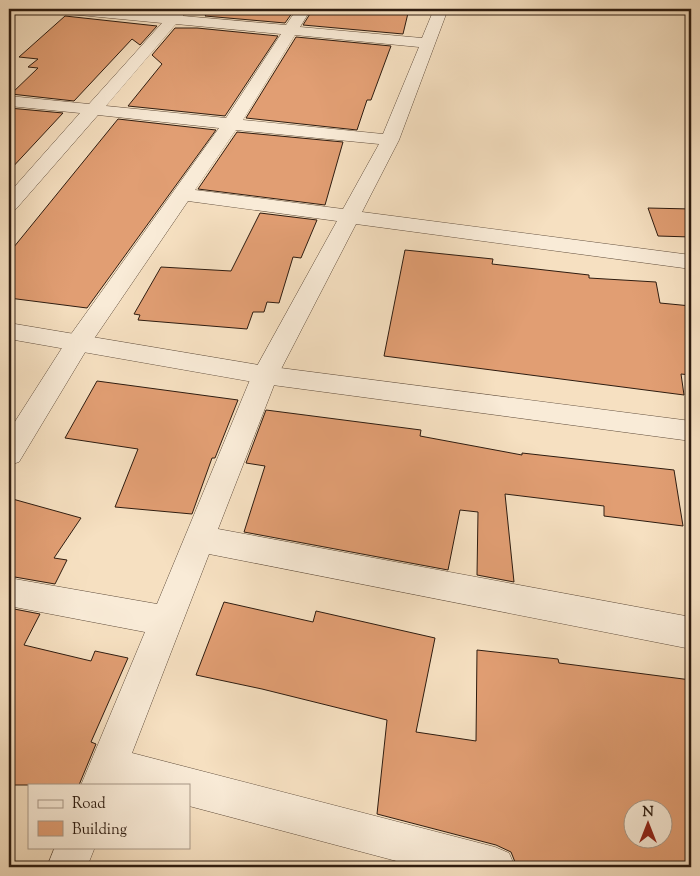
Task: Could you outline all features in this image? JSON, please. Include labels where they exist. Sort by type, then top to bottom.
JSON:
[{"type":"street","points":[[58,9],[177,14],[292,30],[428,42]]},
{"type":"street","points":[[9,454],[78,344],[232,124],[304,9]]},
{"type":"street","points":[[174,784],[104,775],[265,375],[390,140],[441,9]]},
{"type":"street","points":[[9,205],[177,14]]},
{"type":"street","points":[[9,101],[91,111],[390,140]]},
{"type":"street","points":[[9,176],[33,178]]},
{"type":"street","points":[[182,194],[691,262]]},
{"type":"street","points":[[9,331],[265,375],[691,431]]},
{"type":"street","points":[[199,539],[691,633]]},
{"type":"street","points":[[9,592],[166,621]]},
{"type":"street","points":[[190,787],[496,867]]},
{"type":"street","points":[[67,867],[75,848]]},
{"type":"building","points":[[210,9],[295,9],[285,23],[205,16]]},
{"type":"building","points":[[313,9],[409,9],[403,34],[303,25]]},
{"type":"building","points":[[65,16],[157,26],[140,45],[132,39],[74,101],[11,94],[38,68],[28,67],[38,59],[19,57]]},
{"type":"building","points":[[175,28],[197,28],[278,36],[225,116],[128,106],[162,64],[152,55]]},
{"type":"building","points":[[296,37],[391,46],[371,100],[367,100],[357,130],[246,118]]},
{"type":"building","points":[[9,108],[63,113],[9,171]]},
{"type":"building","points":[[118,119],[216,130],[87,308],[9,298],[9,253]]},
{"type":"building","points":[[237,132],[343,142],[325,205],[198,189]]},
{"type":"building","points":[[648,208],[691,209],[691,237],[658,236]]},
{"type":"building","points":[[260,213],[317,220],[301,258],[293,257],[279,303],[267,302],[264,312],[253,312],[247,329],[138,320],[140,315],[134,314],[161,267],[231,271]]},
{"type":"building","points":[[405,250],[493,259],[492,264],[589,275],[589,278],[656,282],[660,303],[691,306],[691,375],[681,374],[684,395],[384,356]]},
{"type":"building","points":[[97,381],[238,400],[215,458],[212,458],[192,514],[115,507],[138,449],[65,438]]},
{"type":"building","points":[[266,410],[421,430],[420,436],[522,455],[522,453],[674,470],[683,526],[604,516],[604,506],[505,494],[514,582],[477,575],[478,512],[460,510],[448,570],[244,532],[265,466],[246,463]]},
{"type":"building","points":[[9,498],[81,518],[54,558],[67,560],[55,584],[9,576]]},
{"type":"building","points":[[224,602],[313,622],[316,611],[435,638],[416,732],[476,741],[477,650],[558,659],[559,663],[691,680],[691,867],[517,867],[511,852],[496,845],[377,814],[387,720],[262,689],[196,675]]},
{"type":"building","points":[[9,608],[40,614],[24,645],[91,661],[95,651],[128,658],[91,742],[96,744],[79,784],[9,785]]}]
